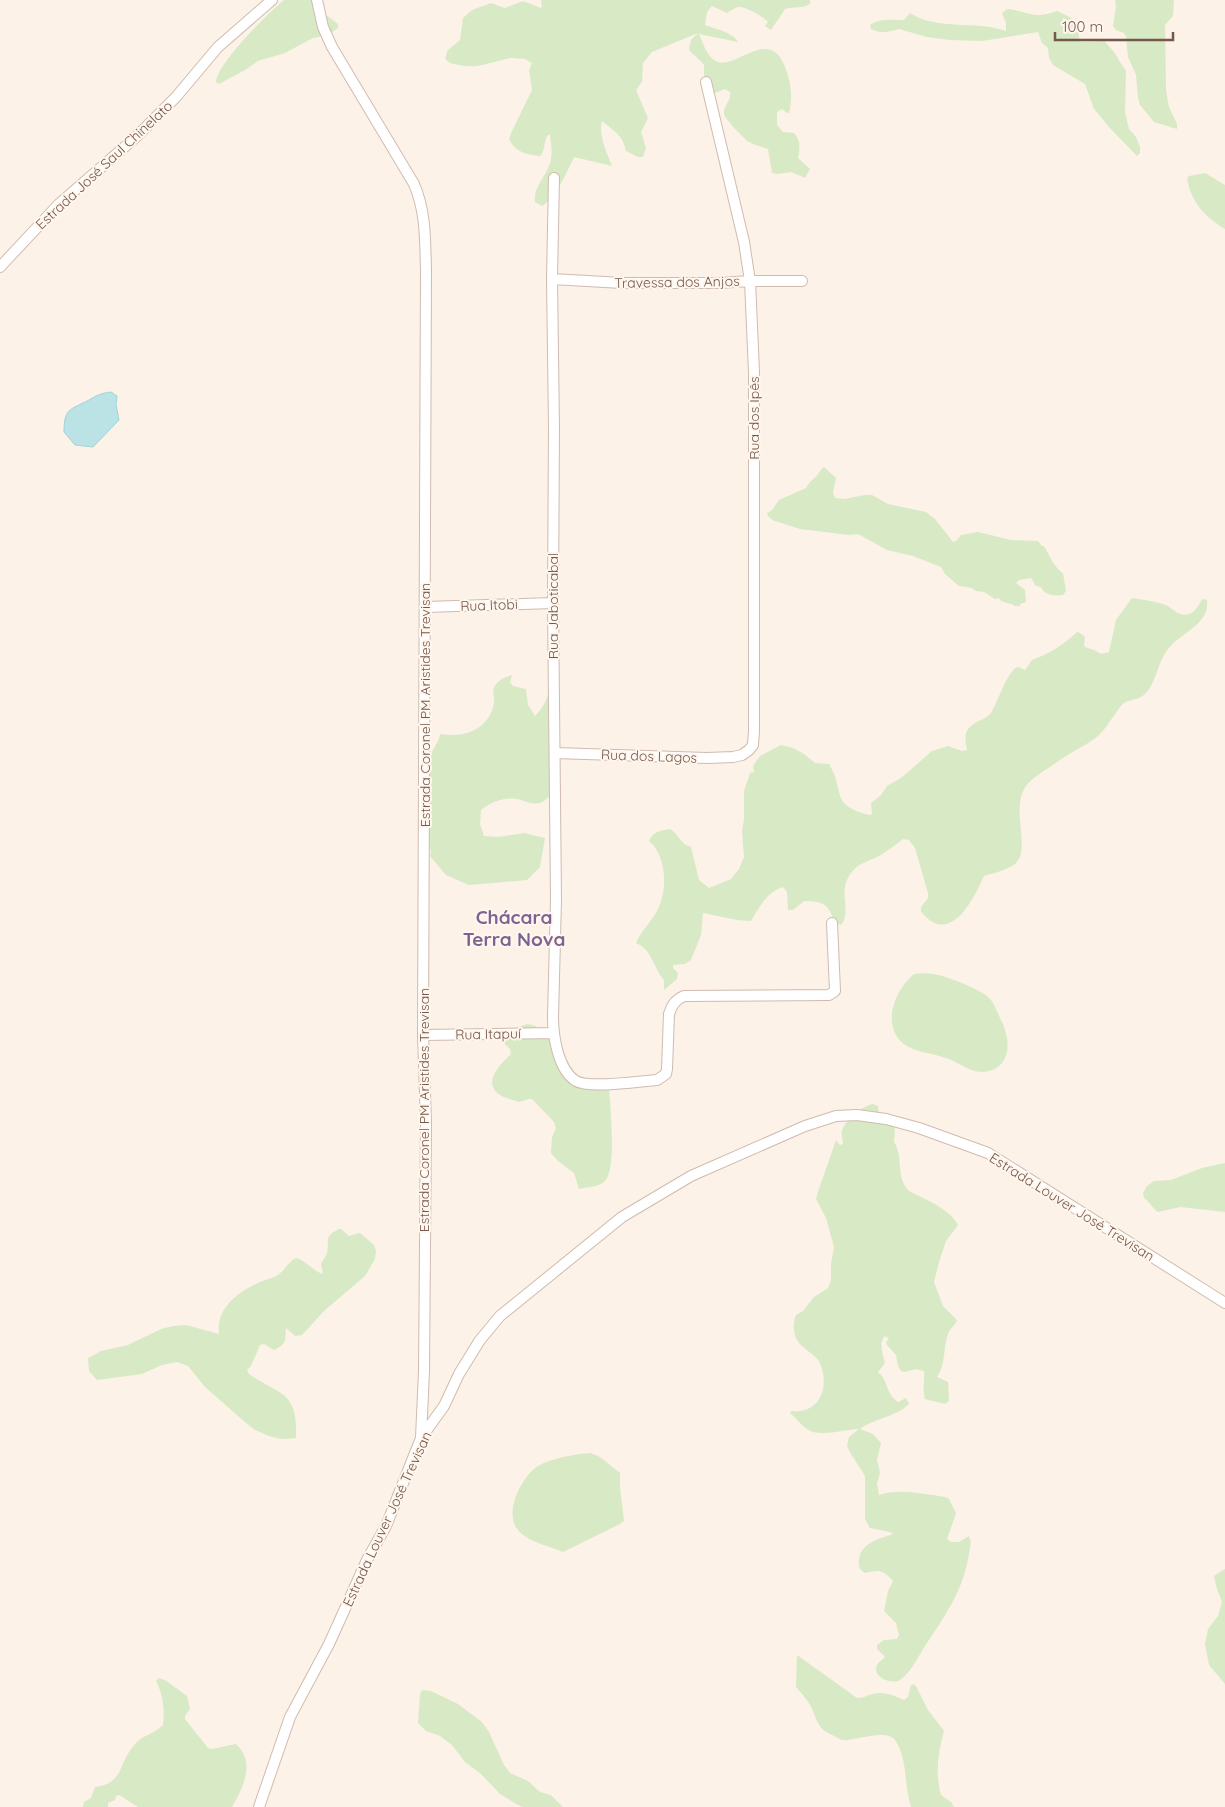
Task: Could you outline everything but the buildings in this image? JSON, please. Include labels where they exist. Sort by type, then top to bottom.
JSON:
[{"type":"street","name":"Estrada José Saul Chinelato","points":[[0,267],[59,204],[136,137],[170,104],[218,47],[272,0]]},
{"type":"street","name":"Estrada Coronel PM Aristides Trevisan","points":[[317,0],[323,27],[332,46],[410,177],[421,200],[424,213],[426,270],[426,607],[423,786],[423,1035],[426,1122],[424,1371],[421,1438]]},
{"type":"street","name":"Rua dos Ipês","points":[[706,82],[744,242],[750,280],[754,372],[754,731],[753,745],[742,755]]},
{"type":"street","name":"Rua Jaboticabal","points":[[554,178],[552,279],[556,899],[553,1033],[556,1050],[570,1075],[577,1081],[589,1084],[604,1084],[662,1078],[666,1074],[667,1069],[669,1014],[677,999],[684,996],[829,995],[835,991],[832,923]]},
{"type":"street","name":"Travessa dos Anjos","points":[[552,279],[651,284],[720,283],[750,280],[802,281]]},
{"type":"street","name":"Rua Itobi","points":[[426,607],[553,603]]},
{"type":"street","name":"Rua dos Lagos","points":[[555,753],[708,758],[742,755]]},
{"type":"street","name":"Rua Itapuí","points":[[423,1035],[553,1033]]},
{"type":"street","name":"Estrada Louver José Trevisan","points":[[259,1807],[290,1717],[329,1644],[367,1560],[386,1526],[421,1438],[444,1406],[459,1374],[480,1340],[500,1316],[622,1216],[691,1176],[805,1126],[836,1116],[856,1114],[886,1119],[919,1128],[988,1153],[1225,1303]]},
{"type":"green space","points":[[284,0],[316,0],[321,11],[338,24],[338,28],[328,35],[313,38],[285,53],[258,61],[219,84],[216,82],[225,63],[234,52]]},
{"type":"green space","points":[[541,0],[810,0],[810,4],[807,6],[785,9],[771,30],[765,26],[768,22],[766,20],[750,10],[738,7],[727,13],[712,6],[707,12],[705,25],[728,33],[738,42],[699,34],[708,54],[718,62],[725,63],[762,49],[771,50],[779,55],[787,73],[791,95],[789,113],[782,109],[777,112],[777,125],[783,132],[794,133],[798,139],[798,158],[810,169],[805,178],[791,172],[772,173],[768,149],[747,140],[725,116],[724,111],[730,98],[730,92],[725,89],[715,93],[706,92],[704,65],[689,49],[691,40],[698,33],[652,52],[643,63],[642,82],[636,90],[648,118],[641,132],[646,148],[643,157],[638,157],[626,151],[620,137],[602,121],[602,138],[612,166],[574,157],[561,184],[552,197],[542,206],[535,202],[536,192],[551,160],[550,135],[546,138],[540,156],[518,150],[509,139],[532,90],[529,70],[532,63],[525,59],[511,58],[482,65],[466,66],[451,63],[445,58],[448,50],[460,40],[463,18],[472,10],[491,3],[505,8],[523,1],[541,8]]},
{"type":"green space","points":[[1115,0],[1174,0],[1173,16],[1165,25],[1166,90],[1169,107],[1177,124],[1177,129],[1154,122],[1140,105],[1136,75],[1128,57],[1126,36],[1113,26]]},
{"type":"green space","points":[[1007,9],[1037,15],[1057,11],[1075,22],[1080,42],[1105,41],[1126,70],[1125,112],[1129,129],[1136,137],[1140,147],[1140,153],[1137,156],[1094,109],[1085,84],[1053,65],[1049,58],[1048,48],[1042,43],[1038,32],[982,41],[950,40],[927,37],[899,29],[879,32],[871,29],[870,25],[882,20],[904,20],[910,13],[932,22],[982,26],[1006,31],[1006,23],[1002,13]]},
{"type":"green space","points":[[1205,173],[1225,185],[1225,229],[1205,214],[1189,188],[1187,179],[1189,176]]},
{"type":"green space","points":[[824,467],[836,478],[833,492],[835,498],[844,499],[872,495],[888,504],[926,512],[935,519],[953,542],[961,535],[978,532],[1011,540],[1038,541],[1044,546],[1055,565],[1063,573],[1066,591],[1063,595],[1049,594],[1044,592],[1041,587],[1036,586],[1031,578],[1019,580],[1016,583],[1025,590],[1026,602],[1020,604],[1020,606],[1014,606],[1001,601],[999,598],[995,599],[984,592],[959,586],[945,574],[941,567],[913,556],[887,550],[858,534],[849,535],[800,529],[772,520],[768,516],[767,513],[772,510],[779,500],[806,488]]},
{"type":"green space","points":[[1132,598],[1164,604],[1183,615],[1193,612],[1202,599],[1207,600],[1207,608],[1200,622],[1174,642],[1165,653],[1152,684],[1145,694],[1124,703],[1098,736],[1039,774],[1026,786],[1020,806],[1022,848],[1020,856],[1016,863],[1009,868],[984,876],[966,908],[953,921],[937,924],[921,912],[921,907],[928,898],[928,893],[915,848],[909,840],[903,839],[881,855],[858,866],[850,874],[845,885],[845,915],[841,925],[834,922],[830,911],[821,903],[804,901],[793,910],[788,910],[787,892],[783,887],[768,896],[760,905],[751,921],[703,913],[701,935],[691,960],[685,964],[673,965],[673,968],[678,973],[677,979],[664,990],[664,980],[646,950],[636,943],[657,911],[663,894],[664,874],[662,864],[655,847],[649,841],[655,833],[670,829],[684,844],[691,847],[699,880],[709,888],[731,879],[739,869],[744,857],[742,831],[744,791],[750,773],[754,772],[753,766],[760,756],[781,745],[793,748],[815,763],[829,764],[843,802],[856,811],[869,815],[872,814],[871,803],[881,795],[887,786],[901,778],[932,751],[948,746],[962,751],[967,750],[965,738],[967,731],[990,714],[1014,669],[1018,667],[1025,670],[1032,660],[1056,649],[1077,632],[1085,637],[1085,647],[1101,654],[1109,652],[1116,620]]},
{"type":"green space","points":[[512,675],[510,682],[513,686],[526,689],[528,705],[535,716],[545,703],[552,678],[553,793],[544,801],[538,803],[532,804],[521,800],[505,799],[490,804],[481,810],[480,824],[484,836],[498,837],[524,833],[545,838],[540,867],[527,880],[469,885],[446,875],[430,856],[431,851],[422,819],[424,767],[440,734],[458,735],[466,733],[481,726],[487,720],[494,703],[494,688],[502,679]]},
{"type":"green space","points":[[914,974],[939,975],[965,984],[981,992],[991,1000],[1006,1032],[1007,1054],[1000,1066],[985,1072],[973,1071],[952,1060],[913,1049],[902,1042],[895,1034],[892,1024],[892,1013],[900,991]]},
{"type":"green space","points":[[527,1024],[543,1031],[548,1036],[563,1065],[569,1071],[578,1076],[609,1086],[612,1136],[611,1163],[609,1174],[605,1181],[600,1184],[579,1189],[574,1173],[551,1153],[552,1137],[556,1128],[554,1122],[532,1099],[519,1102],[500,1095],[492,1085],[492,1079],[498,1068],[511,1054],[510,1049],[500,1039],[503,1033]]},
{"type":"green space","points":[[873,1104],[878,1106],[879,1115],[891,1123],[895,1129],[894,1142],[899,1154],[902,1180],[909,1191],[943,1209],[958,1225],[946,1241],[934,1282],[943,1306],[957,1320],[946,1339],[942,1367],[937,1377],[948,1382],[949,1401],[945,1404],[925,1399],[924,1371],[916,1369],[901,1371],[896,1355],[887,1345],[886,1342],[889,1339],[885,1336],[881,1345],[885,1363],[878,1372],[894,1398],[898,1402],[906,1398],[909,1404],[898,1412],[860,1429],[873,1434],[881,1443],[877,1460],[880,1472],[877,1484],[879,1495],[895,1492],[912,1492],[949,1499],[956,1513],[947,1539],[951,1542],[959,1542],[969,1536],[971,1542],[962,1580],[952,1603],[911,1669],[904,1677],[896,1681],[883,1679],[876,1669],[885,1657],[877,1649],[877,1645],[884,1640],[897,1639],[899,1635],[896,1623],[884,1611],[888,1591],[893,1581],[881,1571],[865,1573],[860,1569],[859,1564],[861,1553],[867,1545],[893,1534],[870,1528],[865,1519],[865,1476],[847,1446],[849,1437],[859,1429],[825,1433],[812,1432],[805,1428],[790,1413],[791,1411],[801,1411],[809,1408],[816,1403],[823,1390],[823,1372],[820,1363],[815,1356],[798,1342],[794,1326],[796,1315],[803,1311],[814,1297],[828,1288],[831,1280],[834,1247],[826,1218],[816,1199],[836,1140],[840,1145],[843,1144],[842,1133],[847,1122],[854,1114]]},
{"type":"green space","points":[[1225,1163],[1225,1212],[1180,1207],[1158,1212],[1144,1198],[1143,1193],[1147,1186],[1154,1181],[1171,1180],[1202,1168]]},
{"type":"green space","points":[[339,1229],[349,1236],[360,1233],[374,1245],[376,1251],[375,1259],[365,1276],[324,1311],[302,1335],[295,1336],[286,1328],[284,1341],[278,1348],[274,1350],[264,1344],[260,1345],[251,1366],[247,1370],[249,1374],[278,1392],[290,1403],[294,1411],[296,1438],[281,1439],[255,1430],[205,1387],[188,1366],[177,1362],[162,1365],[142,1374],[97,1380],[89,1371],[88,1358],[101,1351],[128,1345],[161,1329],[186,1325],[219,1334],[219,1325],[224,1310],[235,1297],[250,1287],[279,1274],[296,1258],[323,1274],[321,1264],[327,1253],[329,1236]]},
{"type":"green space","points":[[591,1453],[600,1457],[620,1473],[624,1521],[563,1552],[533,1541],[522,1534],[514,1523],[513,1514],[516,1495],[526,1478],[538,1466],[550,1461],[571,1455]]},
{"type":"green space","points":[[1225,1569],[1225,1684],[1209,1665],[1205,1644],[1208,1629],[1218,1616],[1222,1602],[1214,1576]]},
{"type":"green space","points":[[797,1655],[857,1698],[881,1693],[904,1700],[908,1697],[911,1685],[916,1686],[928,1710],[944,1731],[939,1755],[938,1779],[941,1795],[951,1802],[954,1807],[911,1807],[902,1756],[895,1740],[891,1737],[878,1735],[842,1740],[823,1729],[809,1703],[796,1687]]},
{"type":"green space","points":[[159,1678],[165,1680],[187,1696],[190,1709],[185,1719],[208,1748],[212,1749],[236,1744],[242,1751],[245,1759],[246,1775],[232,1807],[138,1807],[119,1795],[116,1796],[115,1800],[108,1803],[108,1807],[83,1807],[84,1802],[91,1798],[95,1787],[105,1785],[116,1777],[129,1751],[135,1744],[163,1725],[163,1703],[156,1681]]},
{"type":"green space","points":[[422,1690],[431,1691],[458,1704],[482,1722],[510,1773],[528,1781],[540,1792],[551,1795],[563,1807],[523,1807],[500,1794],[481,1774],[465,1762],[452,1745],[440,1736],[426,1731],[418,1723],[420,1694]]},
{"type":"water","points":[[111,392],[117,396],[116,405],[119,420],[93,447],[75,445],[64,432],[65,418],[69,411],[95,397]]},
{"type":"district","name":"Chácara Terra Nova","points":[[514,928]]}]
